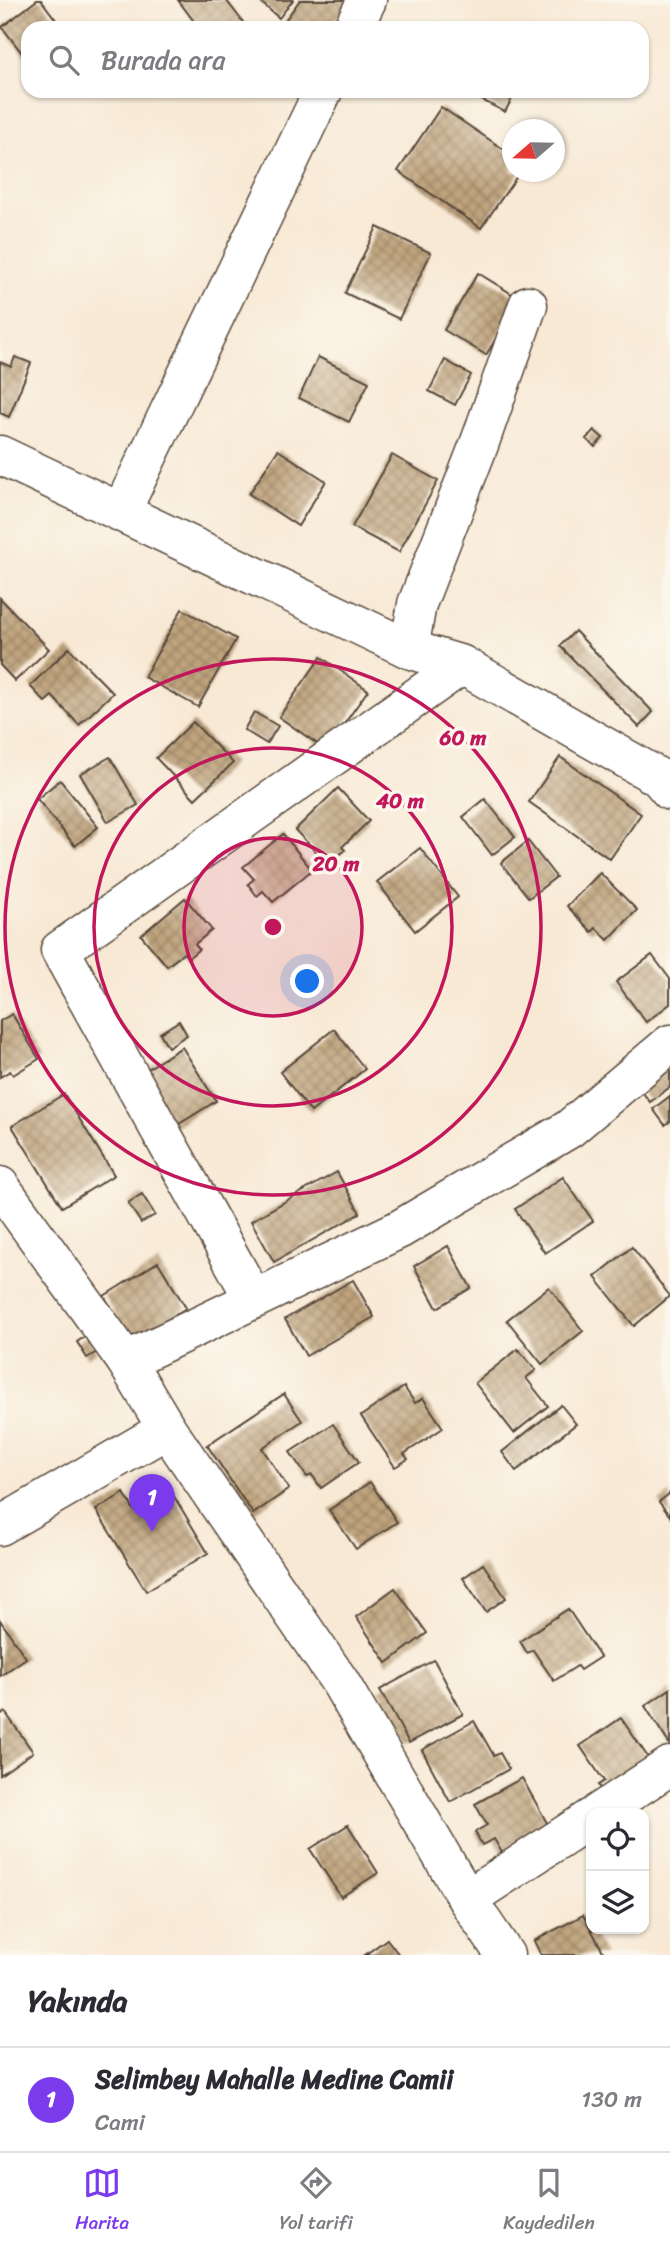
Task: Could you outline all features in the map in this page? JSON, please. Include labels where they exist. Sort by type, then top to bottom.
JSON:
[{"type":"street","points":[[356,21],[367,0]]},
{"type":"street","points":[[122,510],[320,98]]},
{"type":"street","points":[[409,649],[417,604],[480,442],[528,305]]},
{"type":"street","points":[[0,455],[122,510],[409,649],[462,666],[666,776]]},
{"type":"street","points":[[253,1298],[60,950],[462,666]]},
{"type":"street","points":[[126,1361],[400,1229],[569,1129],[670,1044]]},
{"type":"street","points":[[0,1186],[13,1236],[126,1361],[167,1429],[340,1682],[467,1899],[505,1955]]},
{"type":"street","points":[[0,1526],[167,1429]]},
{"type":"street","points":[[606,1808],[670,1766]]},
{"type":"street","points":[[467,1899],[586,1821]]},
{"type":"building","points":[[37,0],[41,0],[57,21],[21,21],[21,52],[2,27]]},
{"type":"building","points":[[178,0],[226,0],[242,21],[194,21]]},
{"type":"building","points":[[258,0],[293,0],[279,18]]},
{"type":"building","points":[[300,0],[353,0],[335,21],[285,21]]},
{"type":"building","points":[[478,98],[512,98],[505,112]]},
{"type":"building","points":[[441,107],[502,148],[502,182],[513,182],[481,228],[398,171]]},
{"type":"building","points":[[377,227],[431,253],[399,319],[345,293]]},
{"type":"building","points":[[478,273],[520,299],[486,355],[444,330]]},
{"type":"building","points":[[15,357],[31,363],[9,417],[0,413],[0,362],[11,367]]},
{"type":"building","points":[[318,357],[369,382],[349,422],[299,398]]},
{"type":"building","points":[[445,360],[471,375],[455,405],[429,391]]},
{"type":"building","points":[[594,430],[603,438],[595,447],[586,439]]},
{"type":"building","points":[[278,450],[326,481],[298,526],[249,494]]},
{"type":"building","points":[[392,455],[438,481],[399,552],[352,527]]},
{"type":"building","points":[[0,598],[49,649],[15,681],[0,665]]},
{"type":"building","points":[[182,609],[236,639],[198,707],[144,677]]},
{"type":"building","points":[[575,631],[653,712],[639,727],[560,646]]},
{"type":"building","points":[[69,648],[113,693],[79,725],[52,696],[45,702],[30,686]]},
{"type":"building","points":[[321,657],[368,690],[326,750],[279,717]]},
{"type":"building","points":[[254,712],[278,726],[267,744],[244,730]]},
{"type":"building","points":[[193,722],[233,763],[195,799],[156,758]]},
{"type":"building","points":[[110,757],[138,805],[108,822],[80,774]]},
{"type":"building","points":[[560,757],[641,814],[610,859],[529,802]]},
{"type":"building","points":[[60,780],[98,827],[75,846],[37,799]]},
{"type":"building","points":[[338,788],[369,821],[342,847],[345,850],[329,865],[295,830]]},
{"type":"building","points":[[485,799],[515,837],[492,855],[463,817]]},
{"type":"building","points":[[283,834],[312,870],[273,902],[263,891],[257,896],[248,884],[254,879],[243,867]]},
{"type":"building","points":[[528,841],[556,877],[529,898],[501,863]]},
{"type":"building","points":[[420,848],[458,897],[415,931],[377,882]]},
{"type":"building","points":[[600,873],[637,910],[608,940],[596,928],[592,932],[567,906]]},
{"type":"building","points":[[185,898],[212,930],[195,944],[199,949],[188,958],[184,953],[167,966],[141,935]]},
{"type":"building","points":[[652,955],[670,979],[670,1004],[646,1022],[616,982]]},
{"type":"building","points":[[12,1014],[39,1059],[13,1075],[10,1071],[0,1077],[0,1021]]},
{"type":"building","points":[[179,1021],[187,1035],[168,1047],[160,1033]]},
{"type":"building","points":[[334,1029],[365,1069],[311,1112],[280,1072]]},
{"type":"building","points":[[182,1047],[216,1101],[171,1129],[138,1075]]},
{"type":"building","points":[[670,1052],[670,1087],[650,1102],[633,1080]]},
{"type":"building","points":[[64,1094],[114,1175],[62,1207],[12,1126]]},
{"type":"building","points":[[670,1096],[670,1121],[665,1125],[653,1109]]},
{"type":"building","points":[[337,1172],[360,1213],[274,1262],[251,1221]]},
{"type":"building","points":[[563,1177],[593,1221],[545,1253],[515,1209]]},
{"type":"building","points":[[142,1194],[155,1215],[141,1223],[128,1203]]},
{"type":"building","points":[[448,1246],[471,1288],[437,1308],[414,1266]]},
{"type":"building","points":[[632,1247],[670,1296],[634,1326],[595,1277]]},
{"type":"building","points":[[158,1262],[186,1308],[132,1341],[104,1296]]},
{"type":"building","points":[[353,1280],[374,1317],[306,1356],[285,1319]]},
{"type":"building","points":[[549,1287],[583,1331],[542,1364],[507,1320]]},
{"type":"building","points":[[87,1335],[97,1352],[87,1358],[77,1342]]},
{"type":"building","points":[[518,1349],[536,1370],[526,1378],[548,1406],[514,1433],[475,1383]]},
{"type":"building","points":[[404,1387],[415,1403],[423,1398],[443,1428],[404,1454],[408,1459],[395,1467],[361,1416]]},
{"type":"building","points":[[284,1394],[302,1421],[262,1448],[289,1489],[253,1514],[207,1445]]},
{"type":"building","points":[[561,1405],[576,1424],[516,1471],[502,1452]]},
{"type":"building","points":[[333,1424],[359,1462],[321,1488],[312,1475],[307,1477],[290,1452]]},
{"type":"building","points":[[370,1482],[397,1522],[356,1549],[329,1510]]},
{"type":"building","points":[[169,1488],[208,1553],[146,1591],[96,1510],[124,1493],[134,1510]]},
{"type":"building","points":[[670,1493],[670,1516],[659,1502]]},
{"type":"building","points":[[483,1564],[506,1598],[486,1612],[463,1578]]},
{"type":"building","points":[[395,1588],[427,1633],[387,1663],[356,1617]]},
{"type":"building","points":[[568,1609],[600,1657],[580,1670],[577,1666],[554,1681],[533,1650],[527,1653],[520,1641]]},
{"type":"building","points":[[0,1620],[26,1658],[0,1676]]},
{"type":"building","points":[[434,1660],[463,1714],[409,1743],[380,1690]]},
{"type":"building","points":[[670,1689],[670,1745],[645,1706]]},
{"type":"building","points":[[5,1712],[33,1752],[0,1775],[0,1715]]},
{"type":"building","points":[[621,1718],[654,1766],[606,1798],[598,1785],[604,1781],[580,1746]]},
{"type":"building","points":[[474,1721],[494,1756],[500,1753],[509,1769],[450,1802],[422,1750]]},
{"type":"building","points":[[522,1778],[551,1830],[504,1856],[494,1839],[482,1845],[475,1832],[487,1825],[475,1804]]},
{"type":"building","points":[[348,1825],[378,1873],[341,1897],[310,1849]]},
{"type":"building","points":[[583,1915],[586,1920],[586,1934],[593,1934],[605,1955],[541,1955],[534,1941]]},
{"type":"building","points":[[387,1939],[399,1955],[365,1955]]},
{"type":"place","name":"Selimbey Mahalle Medine Camii","points":[[152,1532]]}]
